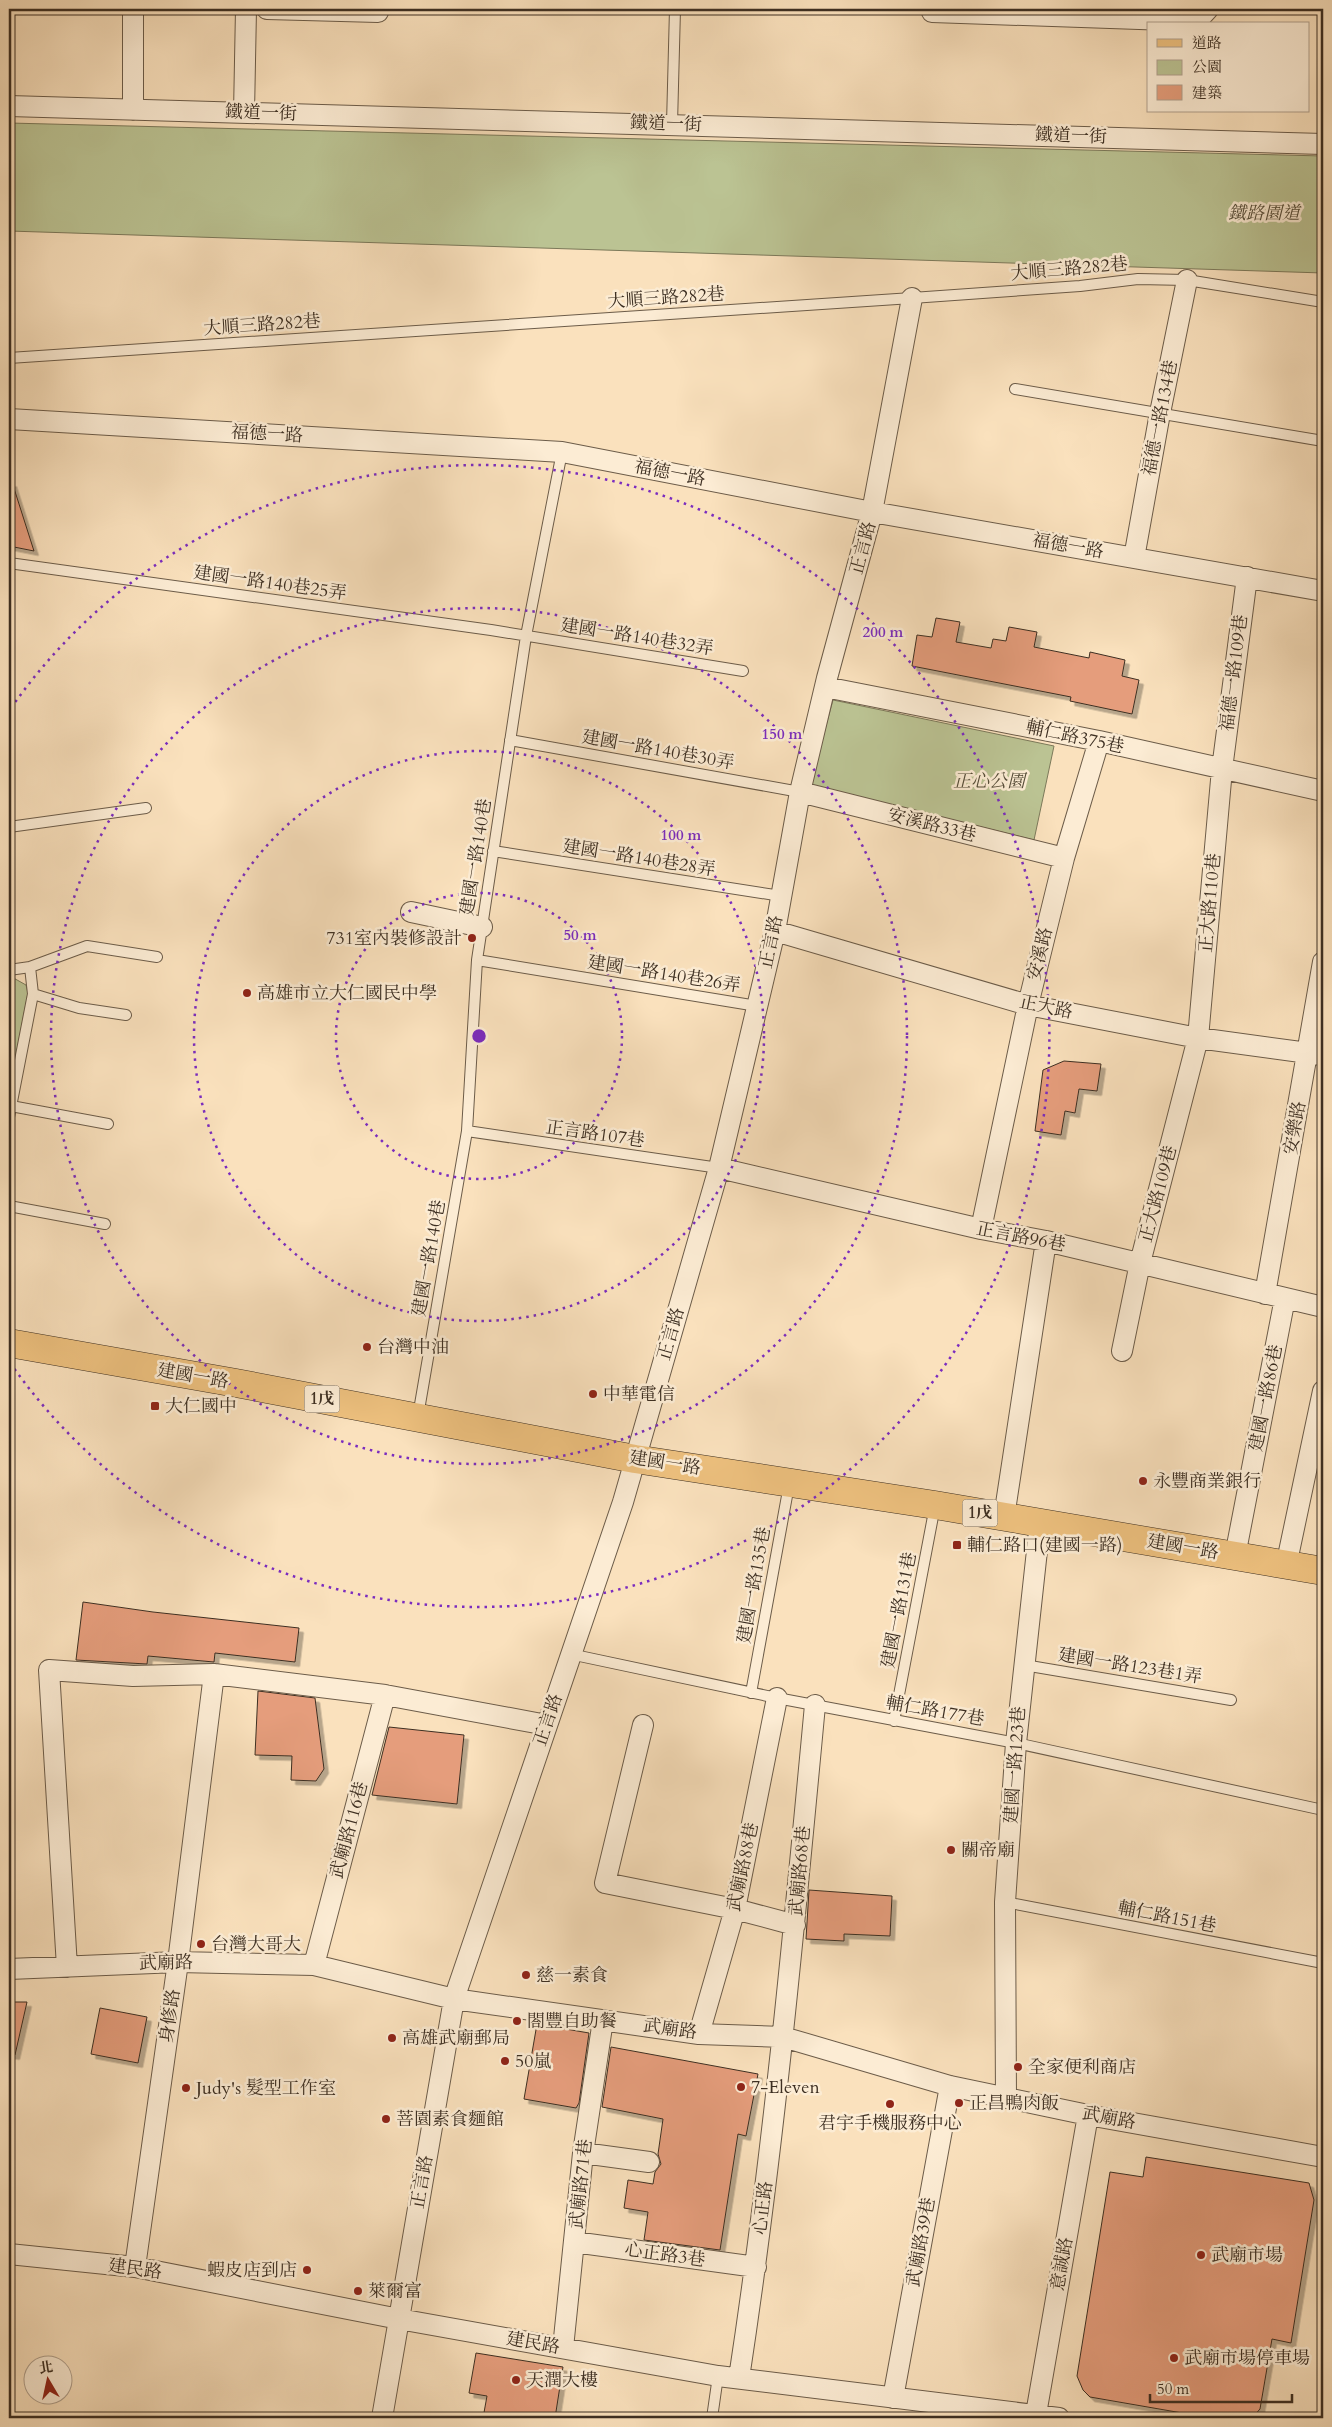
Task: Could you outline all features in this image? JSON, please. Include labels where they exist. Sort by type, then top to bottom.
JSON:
[{"type":"main road","name":"建國一路","points":[[9,1343],[635,1458],[1040,1522],[1323,1571]]},
{"type":"street","points":[[133,9],[133,110]]},
{"type":"street","points":[[244,113],[246,9]]},
{"type":"street","points":[[267,9],[378,12],[378,9]]},
{"type":"street","points":[[932,9],[932,12],[1081,13],[1198,21],[1208,9]]},
{"type":"street","name":"鐵道一街","points":[[9,106],[1323,144]]},
{"type":"street","name":"福德一路134巷","points":[[1134,558],[1160,413],[1187,280]]},
{"type":"street","name":"正言路","points":[[382,2418],[454,1999],[635,1458],[719,1168],[775,930],[800,792],[825,687],[872,512],[912,298]]},
{"type":"street","name":"福德一路","points":[[9,419],[562,452],[872,512],[1323,591]]},
{"type":"street","name":"福德一路109巷","points":[[1222,769],[1247,577]]},
{"type":"street","name":"輔仁路375巷","points":[[825,687],[1099,741],[1323,791]]},
{"type":"street","name":"安溪路","points":[[981,1230],[1028,1005],[1064,858],[1099,741]]},
{"type":"street","name":"正大路110巷","points":[[1198,1038],[1222,769]]},
{"type":"street","name":"安溪路33巷","points":[[800,792],[1064,858]]},
{"type":"street","points":[[411,912],[482,927]]},
{"type":"street","name":"正大路","points":[[775,930],[1028,1005],[1198,1038],[1316,1054]]},
{"type":"street","name":"安樂路","points":[[1265,1294],[1316,1054],[1323,962]]},
{"type":"street","name":"正大路109巷","points":[[1122,1351],[1140,1263],[1198,1038]]},
{"type":"street","name":"正言路96巷","points":[[719,1168],[981,1230],[1046,1241],[1323,1307]]},
{"type":"street","points":[[1004,1517],[1046,1241]]},
{"type":"street","name":"建國一路86巷","points":[[1235,1556],[1285,1298]]},
{"type":"street","points":[[1286,1566],[1323,1391]]},
{"type":"street","name":"建國一路123巷","points":[[1006,2098],[1006,1902],[1016,1742],[1040,1522]]},
{"type":"street","points":[[67,1966],[49,1670],[133,1676],[214,1674],[384,1695],[547,1725]]},
{"type":"street","name":"身修路","points":[[135,2267],[178,1962],[214,1674]]},
{"type":"street","name":"武廟路116巷","points":[[314,1965],[384,1695]]},
{"type":"street","name":"武廟路88巷","points":[[699,2034],[734,1909],[777,1698]]},
{"type":"street","name":"武廟路68巷","points":[[783,2037],[815,1705]]},
{"type":"street","points":[[643,1724],[605,1883],[734,1909],[795,1925]]},
{"type":"street","name":"武廟路","points":[[9,1969],[178,1962],[314,1965],[454,1999],[699,2034],[783,2037],[950,2086],[1088,2115],[1323,2157]]},
{"type":"street","name":"武廟路71巷","points":[[563,2348],[583,2153],[603,2020]]},
{"type":"street","name":"心正路","points":[[739,2378],[756,2267],[783,2037]]},
{"type":"street","name":"武廟路39巷","points":[[893,2398],[950,2086]]},
{"type":"street","name":"意誠路","points":[[1036,2414],[1088,2115]]},
{"type":"street","points":[[583,2153],[649,2162]]},
{"type":"street","name":"心正路3巷","points":[[574,2242],[756,2267]]},
{"type":"street","name":"建民路","points":[[9,2254],[135,2267],[399,2319],[718,2376],[1059,2418]]},
{"type":"lane","points":[[672,124],[675,9]]},
{"type":"lane","name":"大順三路282巷","points":[[9,358],[912,298],[1080,286],[1138,279],[1187,280],[1323,302]]},
{"type":"lane","points":[[1015,389],[1323,441]]},
{"type":"lane","name":"建國一路140巷","points":[[418,1417],[467,1131],[477,960],[493,851],[526,636],[562,452]]},
{"type":"lane","name":"建國一路140巷25弄","points":[[9,563],[526,636]]},
{"type":"lane","name":"建國一路140巷32弄","points":[[526,636],[743,671]]},
{"type":"lane","name":"建國一路140巷30弄","points":[[510,740],[800,792]]},
{"type":"lane","points":[[9,826],[146,808]]},
{"type":"lane","name":"建國一路140巷28弄","points":[[493,851],[781,896]]},
{"type":"lane","points":[[9,970],[30,967],[87,946],[157,957]]},
{"type":"lane","name":"建國一路140巷26弄","points":[[477,960],[757,1006]]},
{"type":"lane","points":[[30,967],[33,994],[10,1112],[108,1124]]},
{"type":"lane","points":[[33,994],[79,1008],[126,1015]]},
{"type":"lane","name":"正言路107巷","points":[[467,1131],[719,1168]]},
{"type":"lane","points":[[9,1206],[105,1224]]},
{"type":"lane","name":"建國一路135巷","points":[[751,1693],[789,1482]]},
{"type":"lane","name":"建國一路131巷","points":[[894,1721],[935,1505]]},
{"type":"lane","name":"輔仁路177巷","points":[[570,1654],[751,1693],[894,1721],[1016,1742],[1323,1810]]},
{"type":"lane","name":"建國一路123巷1弄","points":[[1024,1665],[1231,1700]]},
{"type":"lane","name":"輔仁路151巷","points":[[1006,1902],[1323,1963]]},
{"type":"lane","points":[[712,2418],[718,2376]]},
{"type":"green space","name":"鐵路園道","points":[[9,123],[1323,156],[1323,273],[9,231]]},
{"type":"green space","name":"正心公園","points":[[833,700],[1054,746],[1034,840],[810,785]]},
{"type":"green space","points":[[9,977],[26,985],[28,993],[9,1091]]},
{"type":"building","points":[[12,482],[34,551],[9,546],[9,483]]},
{"type":"building","points":[[936,618],[960,622],[956,642],[991,648],[993,639],[1006,641],[1009,627],[1037,632],[1034,647],[1089,658],[1090,652],[1125,660],[1122,676],[1139,680],[1132,714],[1070,701],[1071,697],[912,666],[917,635],[932,637]]},
{"type":"building","points":[[1064,1061],[1101,1064],[1097,1091],[1079,1089],[1075,1113],[1065,1111],[1061,1135],[1035,1131],[1043,1070]]},
{"type":"building","points":[[83,1602],[153,1612],[299,1628],[295,1662],[215,1653],[214,1662],[148,1656],[147,1664],[76,1660]]},
{"type":"building","points":[[258,1691],[315,1698],[324,1769],[316,1781],[291,1780],[292,1756],[255,1755]]},
{"type":"building","points":[[389,1727],[464,1735],[457,1804],[372,1795]]},
{"type":"building","points":[[809,1890],[892,1896],[890,1936],[844,1934],[844,1941],[806,1939]]},
{"type":"building","points":[[9,2002],[27,2002],[15,2055],[9,2054]]},
{"type":"building","points":[[100,2008],[147,2017],[138,2063],[91,2054]]},
{"type":"building","points":[[537,2024],[589,2033],[579,2103],[576,2108],[524,2099]]},
{"type":"building","points":[[611,2047],[758,2074],[746,2136],[738,2134],[720,2250],[644,2240],[648,2212],[624,2208],[628,2180],[653,2184],[655,2172],[661,2164],[658,2154],[663,2119],[602,2107]]},
{"type":"building","name":"武廟市場","points":[[1146,2157],[1309,2183],[1314,2200],[1291,2343],[1272,2339],[1260,2409],[1252,2418],[1211,2418],[1090,2397],[1083,2390],[1077,2376],[1110,2172],[1143,2177]]},
{"type":"building","name":"天潤大樓","points":[[476,2353],[563,2367],[555,2418],[483,2418],[487,2396],[469,2393]]},
{"type":"place","name":"731室內裝修設計","points":[[472,938]]},
{"type":"place","name":"高雄市立大仁國民中學","points":[[247,993]]},
{"type":"place","name":"台灣中油","points":[[367,1347]]},
{"type":"place","name":"中華電信","points":[[593,1394]]},
{"type":"place","name":"大仁國中","points":[[155,1406]]},
{"type":"place","name":"永豐商業銀行","points":[[1143,1481]]},
{"type":"place","name":"輔仁路口(建國一路)","points":[[957,1545]]},
{"type":"place","name":"關帝廟","points":[[951,1850]]},
{"type":"place","name":"台灣大哥大","points":[[201,1944]]},
{"type":"place","name":"慈一素食","points":[[526,1975]]},
{"type":"place","name":"閤豐自助餐","points":[[517,2021]]},
{"type":"place","name":"高雄武廟郵局","points":[[392,2038]]},
{"type":"place","name":"50嵐","points":[[505,2061]]},
{"type":"place","name":"全家便利商店","points":[[1018,2067]]},
{"type":"place","name":"7-Eleven","points":[[741,2087]]},
{"type":"place","name":"Judy's 髮型工作室","points":[[186,2088]]},
{"type":"place","name":"正昌鴨肉飯","points":[[959,2103]]},
{"type":"place","name":"君宇手機服務中心","points":[[890,2104]]},
{"type":"place","name":"菩園素食麵館","points":[[386,2119]]},
{"type":"place","name":"武廟市場","points":[[1201,2255]]},
{"type":"place","name":"蝦皮店到店","points":[[307,2270]]},
{"type":"place","name":"萊爾富","points":[[358,2291]]},
{"type":"place","name":"武廟市場停車場","points":[[1174,2358]]},
{"type":"place","name":"天潤大樓","points":[[516,2380]]}]
